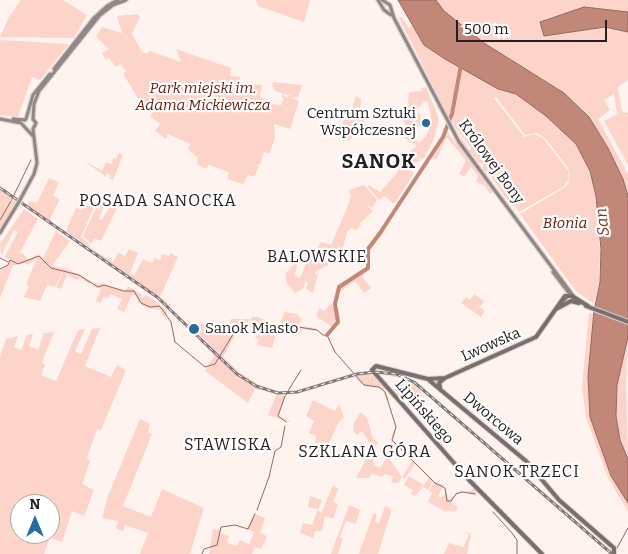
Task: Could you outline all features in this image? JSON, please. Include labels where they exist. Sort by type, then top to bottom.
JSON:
[{"type":"main road","points":[[24,125],[31,101],[38,89],[94,18],[107,6],[118,0]]},
{"type":"main road","points":[[0,233],[36,168],[37,154],[33,129],[36,124],[33,119],[34,104],[39,90],[98,18],[110,7],[126,0]]},
{"type":"main road","points":[[378,0],[384,2],[390,5],[389,10],[384,10],[384,2]]},
{"type":"main road","name":"Królowej Bony","points":[[389,10],[464,149],[504,200],[576,302]]},
{"type":"main road","points":[[0,118],[33,119]]},
{"type":"main road","points":[[0,118],[24,125],[34,138]]},
{"type":"main road","points":[[27,130],[33,129]]},
{"type":"main road","points":[[564,298],[566,290]]},
{"type":"main road","points":[[572,296],[588,307]]},
{"type":"main road","name":"Lwowska","points":[[551,316],[564,298],[572,296]]},
{"type":"main road","name":"Lwowska","points":[[445,378],[531,340],[540,333],[558,306],[572,296]]},
{"type":"main road","points":[[558,306],[571,301],[576,302],[628,322]]},
{"type":"main road","name":"Lipińskiego","points":[[428,379],[376,366],[372,372],[469,480],[542,554]]},
{"type":"main road","points":[[428,379],[445,378]]},
{"type":"main road","points":[[441,389],[439,383],[445,378]]},
{"type":"main road","name":"Dworcowa","points":[[428,379],[526,461],[559,500],[615,552]]},
{"type":"green space","points":[[21,0],[63,0],[87,15],[74,38],[0,37],[9,17]]},
{"type":"green space","points":[[256,0],[310,0],[304,22],[258,6]]},
{"type":"green space","points":[[436,0],[628,0],[628,12],[584,7],[541,21],[544,36],[605,27],[628,32],[628,80],[618,87],[618,90],[622,111],[628,113],[628,165],[604,121],[617,114],[614,94],[604,100],[610,110],[598,119],[628,174],[628,196],[623,179],[608,148],[589,117],[564,93],[484,43],[458,24],[444,11]]},
{"type":"green space","name":"Park miejski im. Adama Mickiewicza","points":[[137,14],[140,17],[132,34],[142,52],[148,54],[149,51],[181,62],[176,49],[231,68],[230,76],[240,77],[239,92],[244,93],[246,84],[262,85],[260,96],[264,100],[270,101],[270,104],[281,105],[284,98],[282,97],[283,93],[277,92],[272,86],[273,82],[302,85],[298,97],[292,96],[298,98],[289,97],[299,101],[290,129],[274,124],[275,137],[270,153],[264,152],[260,165],[253,164],[259,166],[254,177],[248,175],[243,184],[227,179],[229,172],[209,165],[206,169],[197,164],[198,158],[188,149],[190,144],[168,134],[166,139],[155,131],[160,124],[150,116],[153,112],[138,98],[123,74],[126,71],[120,64],[116,67],[109,58],[106,60],[102,53],[109,49],[96,37],[102,27],[122,33],[117,16]]},
{"type":"green space","points":[[402,17],[409,28],[412,25],[424,45],[461,68],[449,118],[399,18]]},
{"type":"green space","points":[[0,40],[69,44],[40,80],[32,77],[18,117],[0,115]]},
{"type":"green space","name":"Błonia","points":[[462,69],[498,89],[516,94],[546,116],[576,144],[590,171],[596,196],[600,249],[599,282],[594,304],[575,290],[520,214],[564,188],[568,184],[570,176],[568,168],[546,139],[537,133],[525,135],[496,97],[494,98],[524,137],[534,134],[543,138],[568,171],[569,179],[563,187],[519,212],[515,206],[511,206],[492,178],[483,170],[483,163],[478,163],[465,147],[454,127],[469,150],[471,148],[452,123]]},
{"type":"green space","points":[[426,87],[438,116],[438,124],[433,141],[423,159],[414,158],[422,160],[414,163],[410,170],[414,173],[394,204],[384,196],[379,200],[367,186],[369,185],[380,192],[396,174],[410,151],[417,146],[403,137],[405,134],[412,131],[411,135],[419,143],[426,136],[432,122],[428,102],[425,101],[418,108],[412,124],[416,120],[419,111],[422,126],[411,127],[403,131],[401,128],[406,126],[403,119],[408,104],[409,92],[422,91],[421,88]]},
{"type":"green space","points":[[356,96],[361,99],[360,115],[366,125],[360,136],[354,134],[349,141],[342,138],[343,117],[340,115],[342,108],[352,108]]},
{"type":"green space","points":[[447,131],[457,146],[452,134],[461,149],[494,191],[490,194],[485,186],[476,182],[478,175],[471,167],[464,177],[459,174],[466,161],[447,137],[436,160],[432,158]]},
{"type":"green space","points":[[119,153],[123,155],[113,180],[109,178],[111,176],[106,173],[106,177],[83,160],[102,171],[106,162],[112,164],[113,158],[116,159]]},
{"type":"green space","points":[[49,178],[59,182],[53,196],[60,199],[50,219],[52,223],[27,205],[30,201],[37,203]]},
{"type":"green space","points":[[364,185],[377,200],[372,208],[365,204],[373,211],[360,223],[361,225],[357,230],[351,228],[347,232],[339,258],[332,256],[328,265],[316,271],[315,274],[318,275],[313,293],[306,289],[308,283],[305,281],[304,288],[295,293],[286,282],[286,273],[298,259],[295,276],[300,278],[306,263],[313,256],[321,242],[331,245],[351,197],[349,190]]},
{"type":"green space","points":[[0,189],[16,202],[0,229]]},
{"type":"green space","points":[[104,198],[106,201],[99,219],[102,220],[114,199],[120,202],[101,241],[94,238],[91,244],[83,236],[96,208],[99,209]]},
{"type":"green space","points":[[84,205],[94,207],[81,237],[90,245],[89,247],[113,262],[118,253],[125,256],[129,249],[138,253],[130,273],[134,276],[143,259],[152,263],[155,258],[160,260],[162,254],[169,256],[170,253],[178,257],[160,297],[171,305],[170,308],[147,289],[66,231],[76,208],[82,210]]},
{"type":"green space","points":[[24,209],[38,219],[20,252],[26,256],[25,258],[30,259],[37,254],[37,258],[28,265],[25,263],[13,265],[0,298],[0,271],[10,263],[10,259],[4,258],[18,232],[14,230],[1,256],[0,244]]},
{"type":"green space","points":[[390,220],[382,235],[370,250],[370,268],[362,276],[371,288],[364,293],[355,281],[340,292],[336,308],[340,287],[369,268],[368,249]]},
{"type":"green space","points":[[56,231],[70,241],[52,266],[68,269],[92,282],[90,285],[80,278],[78,280],[67,275],[61,289],[56,287],[62,272],[55,287],[47,285],[40,301],[24,297],[29,286],[26,284],[39,254],[43,258]]},
{"type":"green space","points":[[94,283],[104,284],[125,291],[128,286],[141,294],[142,299],[146,295],[167,311],[165,319],[160,310],[147,308],[139,303],[135,295],[132,295],[124,312],[117,309],[122,299],[110,294],[108,298],[103,297],[101,303],[96,301],[101,289],[92,286]]},
{"type":"green space","points":[[474,294],[484,301],[480,307],[485,311],[481,317],[461,303],[466,297],[470,300]]},
{"type":"green space","points":[[330,304],[333,305],[337,318],[332,327],[316,316],[319,308],[324,311]]},
{"type":"green space","points":[[172,311],[234,372],[247,382],[273,393],[295,395],[277,394],[255,389],[248,403],[205,371],[214,356],[186,325],[178,321]]},
{"type":"green space","points":[[284,312],[297,314],[302,320],[298,326],[317,328],[315,331],[303,329],[296,337],[287,328],[278,333],[247,326],[252,317],[258,317],[270,323],[280,325]]},
{"type":"green space","points":[[589,313],[594,314],[588,376],[590,417],[611,476],[628,503],[628,511],[608,478],[586,417],[582,387]]},
{"type":"green space","points":[[231,319],[249,319],[246,328],[236,333],[223,357],[238,371],[261,387],[238,375],[189,323],[208,324],[227,330]]},
{"type":"green space","points":[[100,328],[85,366],[111,377],[117,365],[126,370],[101,430],[97,429],[87,458],[90,461],[82,484],[94,490],[87,509],[84,516],[72,511],[62,542],[60,541],[60,494],[10,494],[10,544],[48,544],[44,554],[0,554],[0,357],[6,339],[18,336],[14,347],[21,350],[27,335],[33,334],[29,346],[38,350],[44,333],[54,332],[42,362],[45,365],[41,375],[56,381],[78,330],[85,329],[75,351],[81,354],[92,329]]},
{"type":"green space","points":[[258,330],[276,334],[272,348],[257,345],[259,339],[255,338]]},
{"type":"green space","points":[[628,337],[626,383],[628,459],[620,440],[616,416],[617,385]]},
{"type":"green space","points":[[370,373],[384,386],[389,399],[387,400],[381,388],[364,386],[354,377]]},
{"type":"green space","points":[[376,373],[387,373],[407,379],[417,385],[422,395],[419,400],[413,391],[399,396],[397,393],[403,390],[404,379]]},
{"type":"green space","points":[[276,395],[286,396],[278,416],[289,422],[268,415]]},
{"type":"green space","points":[[313,400],[335,411],[339,404],[344,417],[338,423],[323,457],[315,454],[316,436],[309,433],[314,421],[306,416]]},
{"type":"green space","points":[[361,412],[367,418],[373,439],[379,443],[372,447],[362,431],[357,435],[353,431],[354,422]]},
{"type":"green space","points":[[140,419],[150,424],[148,432],[152,434],[123,506],[151,517],[162,489],[204,508],[190,554],[140,554],[148,533],[125,525],[123,532],[116,528],[118,521],[102,518],[108,496]]},
{"type":"green space","points":[[394,431],[396,432],[392,440],[433,480],[428,490],[423,487],[415,496],[411,494],[413,490],[404,485],[409,476],[424,485],[429,478],[415,464],[405,479],[402,477],[412,461],[391,441]]},
{"type":"green space","points":[[375,456],[373,460],[375,466],[381,467],[387,457],[390,460],[402,477],[398,483],[391,482],[393,476],[384,474],[383,477],[372,474],[369,478],[356,478],[367,457]]},
{"type":"green space","points":[[434,482],[444,485],[438,496],[441,498],[445,494],[445,487],[449,500],[458,492],[471,491],[473,488],[477,492],[475,495],[466,492],[457,494],[451,502],[458,507],[455,512],[448,510],[446,512],[428,502],[432,493],[429,491]]},
{"type":"green space","points":[[333,485],[340,490],[338,490],[333,502],[338,504],[333,519],[325,516],[322,531],[315,531],[313,538],[300,533],[303,523],[312,525],[318,509],[308,507],[310,496],[322,500],[318,511],[322,512]]},
{"type":"green space","points":[[349,505],[360,510],[356,524],[346,521],[340,537],[343,538],[338,554],[331,554]]},
{"type":"green space","points":[[385,506],[390,508],[391,512],[378,554],[359,554],[373,514],[377,514],[375,522],[379,523]]},
{"type":"green space","points":[[254,513],[265,518],[260,533],[267,536],[261,549],[255,547],[252,554],[209,554],[213,529],[220,530],[220,533],[229,536],[227,543],[237,546],[240,540],[249,544],[254,532],[247,529]]},
{"type":"green space","points":[[465,532],[471,534],[467,554],[444,554],[449,543],[463,547],[469,535]]},
{"type":"water","name":"San","points":[[398,0],[436,0],[444,11],[484,43],[564,93],[589,117],[608,148],[623,179],[628,196],[628,337],[617,385],[616,416],[620,440],[628,459],[628,503],[611,476],[590,417],[588,376],[594,311],[600,282],[601,249],[596,196],[590,171],[576,144],[546,116],[516,94],[498,89],[424,45]]},
{"type":"water","points":[[584,7],[628,12],[628,32],[605,27],[544,36],[540,22]]},
{"type":"waterway","points":[[327,335],[338,322],[335,304],[339,287],[368,268],[368,249],[443,137],[452,114],[461,65]]},
{"type":"waterway","points":[[12,199],[31,160]]},
{"type":"waterway","points":[[0,220],[11,201]]},
{"type":"waterway","points":[[0,269],[8,265],[10,260],[18,264],[39,256],[51,268],[79,275],[98,287],[104,285],[124,291],[134,291],[141,303],[150,307],[159,306],[162,309],[171,322],[175,342],[205,367],[215,364],[235,331],[244,324],[292,326],[317,330],[323,335],[327,335],[335,352],[364,385],[379,387],[385,392],[396,427],[392,440],[435,483],[445,488],[447,501],[451,501],[456,494],[462,492],[475,494]]},
{"type":"waterway","points":[[0,258],[8,262]]},
{"type":"waterway","points":[[288,391],[301,370]]},
{"type":"waterway","points":[[285,396],[278,416],[286,422]]},
{"type":"waterway","points":[[257,510],[269,477],[275,451],[281,447],[285,426]]},
{"type":"waterway","points":[[493,512],[517,540],[517,554]]},
{"type":"waterway","points":[[202,554],[204,549],[217,545],[221,527],[235,525],[248,529],[255,514]]},
{"type":"waterway","points":[[617,548],[628,528]]},
{"type":"railway","points":[[0,188],[157,297],[237,374],[256,386],[278,393],[297,392],[357,374],[375,372],[396,374],[414,382],[612,554]]},
{"type":"place","name":"Centrum Sztuki Współczesnej","points":[[426,123]]},
{"type":"place","name":"Sanok Miasto","points":[[194,329]]},
{"type":"district","name":"SANOK","points":[[379,162]]},
{"type":"district","name":"POSADA SANOCKA","points":[[158,202]]},
{"type":"district","name":"BALOWSKIE","points":[[317,258]]},
{"type":"district","name":"STAWISKA","points":[[228,446]]},
{"type":"district","name":"SZKLANA GÓRA","points":[[365,453]]},
{"type":"district","name":"SANOK TRZECI","points":[[517,473]]}]
